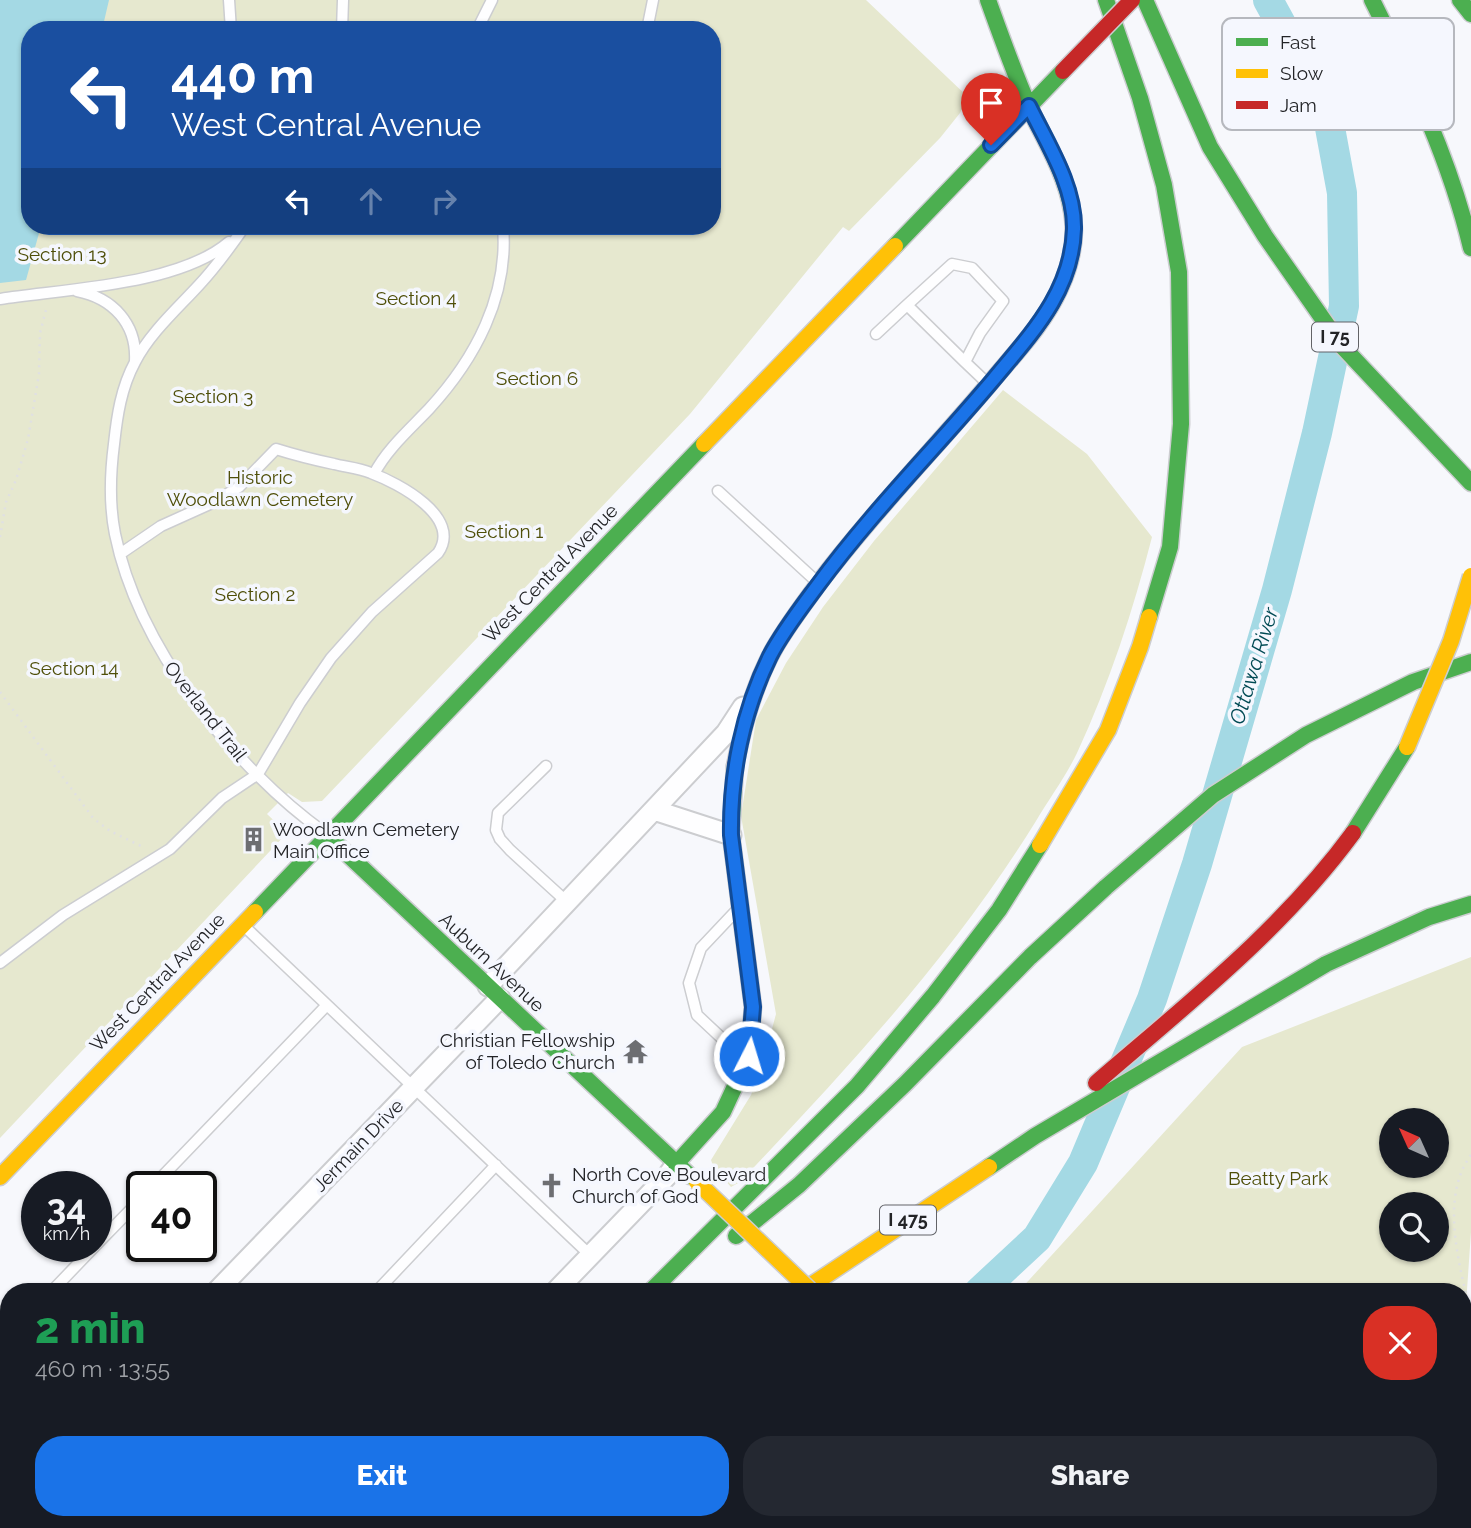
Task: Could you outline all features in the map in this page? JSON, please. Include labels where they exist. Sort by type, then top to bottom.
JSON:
[{"type":"main road","points":[[676,1164],[723,1112],[747,1061],[753,1007],[731,835],[732,780],[740,742],[771,654],[819,583],[856,535],[989,385],[1051,308],[1062,286],[1070,259],[1073,212],[1065,182],[1029,106],[988,0]]},
{"type":"main road","points":[[659,1283],[857,1086],[933,996],[999,910],[1055,822],[1108,730],[1140,647],[1170,547],[1181,424],[1180,272],[1164,184],[1140,98],[1106,0]]},
{"type":"main road","name":"West Central Avenue","points":[[0,1177],[1132,0]]},
{"type":"main road","name":"I 75","points":[[1145,0],[1210,147],[1265,236],[1340,345],[1471,483]]},
{"type":"main road","points":[[1372,0],[1381,18]]},
{"type":"main road","points":[[1460,0],[1471,14]]},
{"type":"main road","points":[[1432,130],[1446,162],[1471,248]]},
{"type":"main road","points":[[1035,1136],[1278,921],[1321,874],[1362,822],[1406,747],[1451,642],[1471,576]]},
{"type":"main road","points":[[725,1245],[799,1185],[905,1084],[1030,957],[1213,795],[1306,735],[1413,682],[1471,662]]},
{"type":"main road","name":"Auburn Avenue","points":[[327,835],[803,1283]]},
{"type":"main road","points":[[1035,1136],[1326,964],[1429,917],[1471,904]]},
{"type":"main road","name":"I 475","points":[[814,1283],[1035,1136]]},
{"type":"main road","points":[[678,1283],[704,1262]]},
{"type":"street","name":"Jermain Drive","points":[[225,1283],[414,1087],[568,902],[726,733],[760,680]]},
{"type":"street","points":[[654,810],[731,835]]},
{"type":"street","points":[[564,1283],[676,1164]]},
{"type":"lane","points":[[229,0],[230,21]]},
{"type":"lane","points":[[342,21],[343,0]]},
{"type":"lane","points":[[482,21],[492,0]]},
{"type":"lane","points":[[649,21],[653,0]]},
{"type":"lane","points":[[0,299],[129,281],[175,271],[217,251],[235,235]]},
{"type":"lane","name":"Overland Trail","points":[[238,235],[135,361],[120,402],[110,489],[112,514],[120,554],[138,605],[175,675],[230,745],[307,820],[327,835]]},
{"type":"lane","points":[[374,474],[384,458],[452,382],[478,342],[498,288],[502,269],[503,235]]},
{"type":"lane","points":[[876,334],[952,264],[972,268],[1003,301],[979,333],[965,362]]},
{"type":"lane","points":[[65,289],[91,294],[112,307],[128,324],[134,336],[135,361]]},
{"type":"lane","points":[[907,305],[989,385]]},
{"type":"lane","points":[[0,963],[74,908],[183,838],[206,811],[258,774],[300,703],[331,658],[372,612],[441,548],[443,529],[435,512],[374,474],[276,449],[239,487],[212,503],[161,526],[120,554]]},
{"type":"lane","points":[[718,491],[819,583]]},
{"type":"lane","points":[[546,766],[498,813],[496,830],[510,850],[568,902]]},
{"type":"lane","points":[[740,907],[701,948],[690,984],[697,1015],[747,1061]]},
{"type":"lane","points":[[242,924],[590,1255]]},
{"type":"lane","points":[[167,1171],[327,1005]]},
{"type":"lane","points":[[385,1283],[496,1165]]},
{"type":"lane","points":[[112,1229],[126,1214]]},
{"type":"lane","points":[[60,1283],[80,1262]]},
{"type":"path","points":[[0,537],[6,502],[16,480],[28,439],[39,374],[40,333],[46,310]]},
{"type":"path","points":[[0,692],[93,818],[110,831],[159,855]]},
{"type":"path","points":[[1464,1283],[1458,1257],[1454,1206],[1460,1174],[1471,1155]]},
{"type":"green space","name":"Historic Woodlawn Cemetery","points":[[0,0],[866,0],[968,97],[960,113],[940,138],[849,231],[843,227],[690,414],[322,801],[302,802],[288,793],[267,814],[287,833],[0,1138]]},
{"type":"green space","points":[[1003,390],[1087,454],[1152,537],[1119,647],[1100,701],[1073,762],[970,918],[935,964],[820,1097],[740,1182],[731,1187],[714,1168],[711,1160],[751,1095],[776,1014],[741,816],[756,720],[786,663],[823,607],[874,541]]},
{"type":"green space","name":"Beatty Park","points":[[1471,957],[1471,1232],[1467,1283],[1026,1283],[1242,1047]]},
{"type":"water","points":[[0,0],[109,0],[104,21],[21,21],[21,235],[38,235],[26,280],[0,283]]},
{"type":"waterway","name":"Ottawa River","points":[[1268,0],[1278,18]]},
{"type":"waterway","name":"Ottawa River","points":[[989,1283],[1037,1238],[1083,1163],[1152,999],[1197,864],[1277,590],[1317,433],[1344,306],[1342,193],[1330,130]]},
{"type":"traffic: fast","points":[[822,579],[1029,337],[1046,314],[1067,270],[1074,231],[1069,197],[1055,158],[1030,109],[988,0]]},
{"type":"traffic: fast","points":[[1106,0],[1140,98],[1164,185],[1179,272],[1181,424],[1170,547],[1149,617]]},
{"type":"traffic: fast","points":[[1145,0],[1210,147],[1265,236],[1341,345],[1471,483]]},
{"type":"traffic: fast","points":[[1372,0],[1381,18]]},
{"type":"traffic: fast","points":[[1460,0],[1471,14]]},
{"type":"traffic: fast","points":[[895,246],[1063,71]]},
{"type":"traffic: fast","points":[[1432,130],[1452,183],[1471,248]]},
{"type":"traffic: fast","points":[[255,912],[704,444]]},
{"type":"traffic: fast","points":[[736,1236],[799,1185],[905,1084],[1030,957],[1213,795],[1306,735],[1413,682],[1471,662]]},
{"type":"traffic: fast","points":[[1353,833],[1407,747]]},
{"type":"traffic: fast","points":[[676,1164],[723,1112],[749,1056],[753,1007],[731,835],[735,766]]},
{"type":"traffic: fast","points":[[327,835],[690,1176]]},
{"type":"traffic: fast","points":[[659,1283],[857,1086],[933,996],[999,910],[1040,845]]},
{"type":"traffic: fast","points":[[989,1167],[1035,1136],[1326,964],[1429,917],[1471,904]]},
{"type":"traffic: slow","points":[[704,444],[895,246]]},
{"type":"traffic: slow","points":[[1407,747],[1451,641],[1471,576]]},
{"type":"traffic: slow","points":[[1040,845],[1108,730],[1149,617]]},
{"type":"traffic: slow","points":[[0,1177],[255,912]]},
{"type":"traffic: slow","points":[[815,1283],[989,1167]]},
{"type":"traffic: slow","points":[[697,1182],[803,1283]]},
{"type":"traffic: jam","points":[[1063,71],[1132,0]]},
{"type":"traffic: jam","points":[[735,766],[750,705],[761,675],[786,629],[822,579]]},
{"type":"traffic: jam","points":[[1096,1083],[1264,934],[1296,902],[1353,833]]},
{"type":"place","name":"Woodlawn Cemetery Main Office","points":[[253,840]]},
{"type":"place","name":"Christian Fellowship of Toledo Church","points":[[635,1051]]},
{"type":"place","name":"North Cove Boulevard Church of God","points":[[552,1185]]},
{"type":"route","points":[[749,1056],[753,1007],[730,810],[732,780],[740,742],[760,680],[771,654],[831,567],[1043,320],[1067,273],[1074,229],[1073,212],[1065,182],[1029,106],[991,145]]},
{"type":"park label","name":"Section 13","points":[[62,254]]},
{"type":"park label","name":"Section 4","points":[[416,298]]},
{"type":"park label","name":"Section 6","points":[[537,378]]},
{"type":"park label","name":"Section 3","points":[[213,396]]},
{"type":"park label","name":"Section 1","points":[[504,531]]},
{"type":"park label","name":"Section 2","points":[[255,594]]},
{"type":"park label","name":"Section 14","points":[[74,668]]}]
